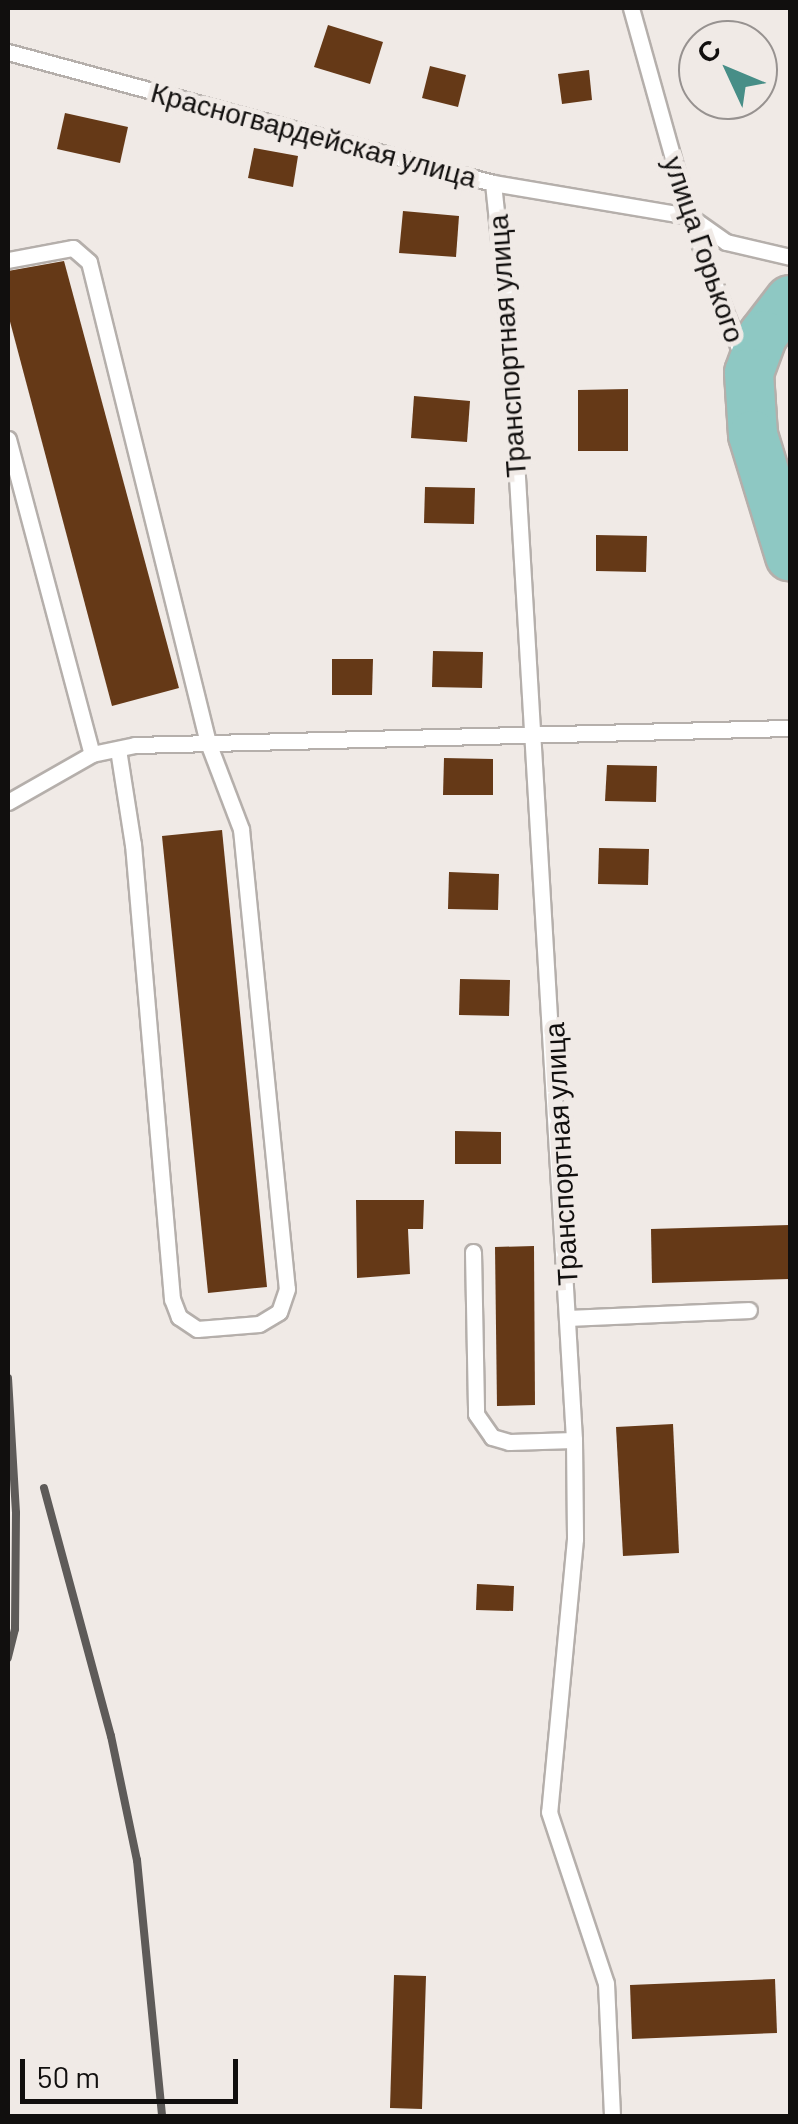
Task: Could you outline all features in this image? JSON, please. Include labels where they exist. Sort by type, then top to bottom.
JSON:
[{"type":"main road","name":"улица Горького","points":[[790,300],[763,335],[749,374],[753,435],[790,556]]},
{"type":"lane","name":"улица Горького","points":[[631,8],[689,216],[749,374]]},
{"type":"lane","name":"Красногвардейская улица","points":[[8,52],[493,182],[689,216],[726,242],[790,257]]},
{"type":"lane","name":"Транспортная улица","points":[[493,182],[508,325],[529,737],[570,1318],[575,1540],[548,1812],[606,1982],[612,2116]]},
{"type":"lane","points":[[8,260],[72,248],[89,262],[207,740],[242,829],[288,1289],[279,1312],[259,1324],[197,1329],[178,1317],[172,1299],[134,845],[118,749]]},
{"type":"lane","points":[[8,439],[92,754]]},
{"type":"lane","points":[[8,802],[92,754],[207,740],[529,737],[790,728]]},
{"type":"lane","points":[[472,1252],[476,1414],[492,1438],[509,1442],[574,1440]]},
{"type":"lane","points":[[570,1318],[749,1310]]},
{"type":"building","points":[[328,25],[383,42],[370,84],[314,67]]},
{"type":"building","points":[[430,66],[466,75],[458,107],[422,98]]},
{"type":"building","points":[[589,70],[592,100],[562,104],[558,74]]},
{"type":"building","points":[[65,113],[128,127],[120,163],[57,149]]},
{"type":"building","points":[[254,148],[298,156],[293,187],[248,178]]},
{"type":"building","points":[[403,211],[459,216],[456,257],[399,253]]},
{"type":"building","points":[[64,261],[179,688],[112,706],[8,314],[8,271]]},
{"type":"building","points":[[628,389],[628,451],[578,451],[578,390]]},
{"type":"building","points":[[414,396],[470,401],[467,442],[411,438]]},
{"type":"building","points":[[425,487],[475,488],[474,524],[424,523]]},
{"type":"building","points":[[596,535],[647,536],[646,572],[596,571]]},
{"type":"building","points":[[433,651],[483,652],[482,688],[432,687]]},
{"type":"building","points":[[332,659],[373,659],[372,695],[332,695]]},
{"type":"building","points":[[444,758],[493,759],[493,795],[443,795]]},
{"type":"building","points":[[607,765],[657,766],[656,802],[605,801]]},
{"type":"building","points":[[222,830],[267,1287],[208,1293],[162,836]]},
{"type":"building","points":[[599,848],[649,849],[648,885],[598,884]]},
{"type":"building","points":[[449,872],[499,874],[498,910],[448,909]]},
{"type":"building","points":[[460,979],[510,980],[509,1016],[459,1015]]},
{"type":"building","points":[[455,1131],[501,1132],[501,1164],[455,1164]]},
{"type":"building","points":[[356,1200],[424,1200],[423,1229],[408,1229],[410,1274],[357,1278]]},
{"type":"building","points":[[790,1225],[790,1279],[652,1283],[651,1229]]},
{"type":"building","points":[[534,1246],[535,1405],[497,1406],[495,1247]]},
{"type":"building","points":[[673,1424],[679,1553],[623,1556],[616,1427]]},
{"type":"building","points":[[477,1584],[514,1586],[513,1611],[476,1610]]},
{"type":"building","points":[[394,1975],[426,1976],[422,2109],[390,2108]]},
{"type":"building","points":[[775,1979],[777,2033],[632,2039],[630,1985]]},
{"type":"railway","points":[[8,1378],[16,1513],[15,1629],[8,1658]]},
{"type":"railway","points":[[44,1488],[111,1736],[137,1860],[162,2116]]}]
